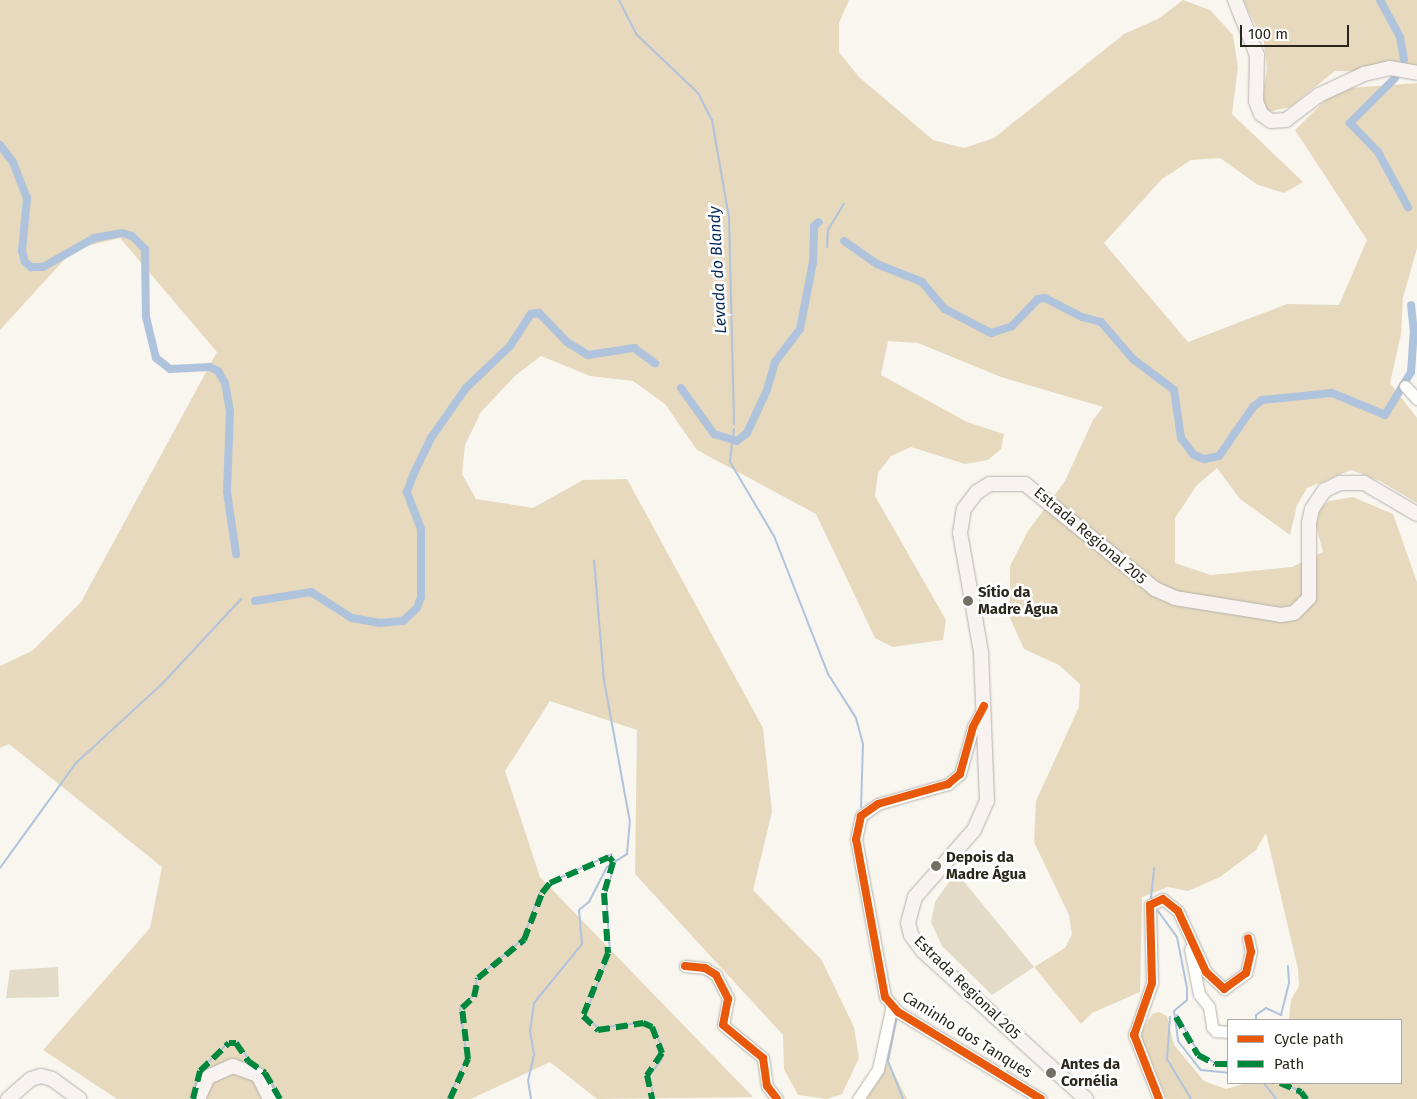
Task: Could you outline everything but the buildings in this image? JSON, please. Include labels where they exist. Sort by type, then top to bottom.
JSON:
[{"type":"main road","points":[[1235,0],[1257,55],[1256,101],[1261,114],[1271,121],[1286,120],[1319,95],[1364,74],[1390,68],[1417,73]]},
{"type":"main road","name":"Estrada Regional 205","points":[[1086,1099],[923,951],[911,935],[908,915],[915,897],[974,830],[984,810],[988,791],[979,631],[960,525],[969,500],[990,484],[1014,481],[1032,487],[1141,580],[1166,595],[1274,614],[1294,613],[1309,598],[1309,523],[1312,509],[1325,490],[1340,483],[1364,483],[1417,514]]},
{"type":"main road","points":[[198,1099],[208,1077],[233,1066],[258,1076],[270,1099]]},
{"type":"main road","points":[[8,1099],[31,1079],[41,1076],[52,1078],[80,1099]]},
{"type":"street","points":[[1405,386],[1417,399]]},
{"type":"street","name":"Caminho dos Tanques","points":[[984,706],[973,727],[960,774],[948,784],[878,804],[858,821],[856,839],[879,982],[892,1005],[1042,1099]]},
{"type":"street","points":[[1159,1099],[1134,1035],[1152,983],[1150,905],[1157,900],[1166,900],[1178,911],[1206,972],[1224,989],[1246,973],[1250,952],[1248,938]]},
{"type":"street","points":[[1184,924],[1199,994],[1209,1007],[1212,1027],[1219,1032],[1227,1032]]},
{"type":"street","points":[[685,966],[705,968],[716,974],[728,999],[724,1025],[763,1058],[767,1086],[777,1099]]},
{"type":"street","points":[[858,1099],[878,1069],[892,1005]]},
{"type":"shaded area","points":[[0,0],[849,0],[839,23],[839,52],[859,77],[933,140],[964,148],[994,138],[1124,34],[1158,19],[1183,0],[1210,10],[1233,35],[1238,67],[1232,114],[1303,182],[1284,193],[1258,185],[1220,158],[1191,160],[1162,179],[1104,243],[1188,342],[1287,304],[1339,305],[1367,240],[1295,130],[1337,89],[1417,83],[1417,248],[1403,298],[1401,334],[1390,383],[1417,418],[1417,503],[1380,481],[1351,470],[1307,488],[1297,505],[1290,535],[1240,499],[1217,468],[1197,485],[1175,518],[1175,563],[1211,575],[1292,567],[1323,552],[1316,526],[1320,508],[1329,501],[1353,497],[1393,514],[1417,582],[1417,1099],[1167,1099],[1140,1035],[1152,1014],[1159,1012],[1167,1016],[1174,1045],[1204,1081],[1226,1089],[1243,1084],[1402,1084],[1402,1019],[1289,1019],[1291,1000],[1299,986],[1298,969],[1266,833],[1256,850],[1220,877],[1188,891],[1168,887],[1142,897],[1140,992],[1092,1013],[1081,1024],[1034,967],[1065,948],[1072,934],[1069,915],[1034,842],[1036,801],[1079,707],[1080,684],[1059,665],[1024,649],[1010,618],[1010,566],[1028,531],[1065,481],[1093,420],[1103,407],[1001,377],[918,343],[888,341],[881,375],[967,422],[1004,434],[1001,449],[988,460],[965,464],[911,447],[891,456],[878,473],[875,496],[946,620],[943,640],[893,647],[875,638],[816,514],[697,450],[665,404],[633,381],[590,376],[541,356],[516,375],[481,412],[465,445],[462,474],[476,499],[533,508],[583,480],[627,479],[763,728],[772,812],[753,890],[821,959],[854,1027],[859,1058],[842,1094],[827,1099],[798,1095],[784,1069],[783,1035],[635,874],[637,730],[550,701],[505,771],[540,877],[753,1097],[597,1099],[550,1062],[471,1099],[117,1099],[43,1050],[150,928],[162,867],[9,744],[0,748],[0,666],[32,651],[81,602],[217,352],[120,238],[74,249],[0,330]]},
{"type":"shaded area","points":[[1243,0],[1417,0],[1417,73],[1335,71],[1290,107],[1268,112],[1262,101],[1267,68],[1264,42]]},
{"type":"shaded area","points":[[956,872],[1034,967],[992,995],[942,946],[931,922],[935,902]]},
{"type":"shaded area","points":[[58,967],[59,997],[6,998],[10,970]]},
{"type":"shaded area","points":[[888,1061],[907,1099],[865,1099]]},
{"type":"waterway","name":"Levada do Blandy","points":[[619,0],[636,34],[698,93],[712,120],[729,217],[734,424]]},
{"type":"waterway","points":[[1380,0],[1400,37],[1404,60]]},
{"type":"waterway","points":[[1395,78],[1350,123],[1378,152],[1408,207]]},
{"type":"waterway","points":[[0,145],[13,162],[27,198],[22,251],[25,262],[31,267],[43,267],[94,238],[122,233],[132,236],[145,249],[146,317],[156,358],[170,369],[210,367],[218,371],[225,383],[230,411],[227,492],[236,554]]},
{"type":"waterway","points":[[827,247],[828,230],[844,203]]},
{"type":"waterway","points":[[681,388],[714,434],[737,441],[747,433],[767,390],[775,362],[800,329],[813,262],[814,226],[819,222]]},
{"type":"waterway","points":[[844,241],[877,264],[922,282],[945,309],[991,333],[1012,326],[1038,299],[1045,298],[1082,317],[1101,322],[1133,359],[1174,390],[1181,438],[1194,455],[1204,459],[1219,456],[1253,407],[1262,400],[1332,393],[1385,415],[1411,372],[1414,333],[1411,305]]},
{"type":"waterway","points":[[255,601],[311,592],[352,618],[379,623],[403,621],[417,608],[421,597],[421,529],[407,492],[414,473],[431,438],[466,388],[510,346],[531,314],[539,313],[567,342],[588,355],[634,348],[655,363]]},
{"type":"waterway","name":"Levada do Blandy","points":[[733,438],[734,429]]},
{"type":"waterway","name":"Levada do Blandy","points":[[732,443],[730,462],[774,536],[828,674],[856,718],[863,744],[861,807]]},
{"type":"waterway","points":[[531,1099],[528,1081],[534,1054],[530,1032],[534,1003],[582,944],[579,910],[589,902],[607,867],[627,854],[630,822],[604,681],[594,560]]},
{"type":"waterway","points":[[0,868],[76,763],[163,683],[241,599]]},
{"type":"waterway","points":[[448,1099],[467,1058],[460,1008],[473,996],[477,978],[523,939],[540,892],[549,883],[612,854]]},
{"type":"waterway","points":[[616,860],[606,893],[610,953],[585,1015],[598,1028],[648,1022],[655,1028],[663,1053]]},
{"type":"waterway","points":[[1151,898],[1154,868]]},
{"type":"waterway","points":[[1158,911],[1177,937],[1187,988],[1187,1000],[1174,1011],[1178,1041],[1201,1070],[1227,1073]]},
{"type":"waterway","points":[[1256,1019],[1256,1015],[1266,1008],[1281,1015],[1289,982],[1288,966]]},
{"type":"waterway","points":[[1177,1015],[1199,1054],[1215,1063],[1227,1062]]},
{"type":"waterway","name":"Levada do Blandy","points":[[897,1016],[888,1061],[903,1099]]},
{"type":"waterway","points":[[1170,1017],[1167,1059],[1191,1099]]},
{"type":"waterway","points":[[192,1097],[200,1070],[229,1042],[237,1042],[249,1060],[266,1073],[281,1099]]},
{"type":"waterway","points":[[654,1099],[649,1076],[662,1059]]},
{"type":"waterway","points":[[1265,1084],[1276,1099]]},
{"type":"waterway","points":[[1284,1084],[1301,1091],[1308,1099]]},
{"type":"marked path","points":[[450,1099],[468,1059],[462,1008],[474,997],[478,978],[524,940],[542,893],[550,883],[609,857],[613,862],[604,893],[608,953],[583,1016],[598,1030],[643,1023],[652,1027],[662,1053],[647,1075],[652,1099]]},
{"type":"marked path","points":[[1176,1017],[1198,1055],[1215,1064],[1227,1064]]},
{"type":"marked path","points":[[193,1099],[200,1071],[229,1043],[236,1043],[248,1061],[265,1073],[280,1099]]},
{"type":"marked path","points":[[1282,1084],[1301,1092],[1306,1099]]},
{"type":"cycle path","points":[[984,706],[973,727],[960,774],[948,784],[878,804],[861,816],[856,839],[885,997],[898,1012],[1041,1099]]},
{"type":"cycle path","points":[[1159,1099],[1134,1035],[1152,983],[1150,905],[1163,899],[1178,911],[1206,972],[1224,989],[1246,973],[1251,952],[1248,938]]},
{"type":"cycle path","points":[[685,966],[705,968],[716,975],[728,999],[723,1025],[763,1058],[767,1086],[777,1099]]},
{"type":"place","name":"Sítio da Madre Água","points":[[968,601]]},
{"type":"place","name":"Depois da Madre Água","points":[[936,866]]},
{"type":"place","name":"Antes da Cornélia","points":[[1051,1073]]}]
